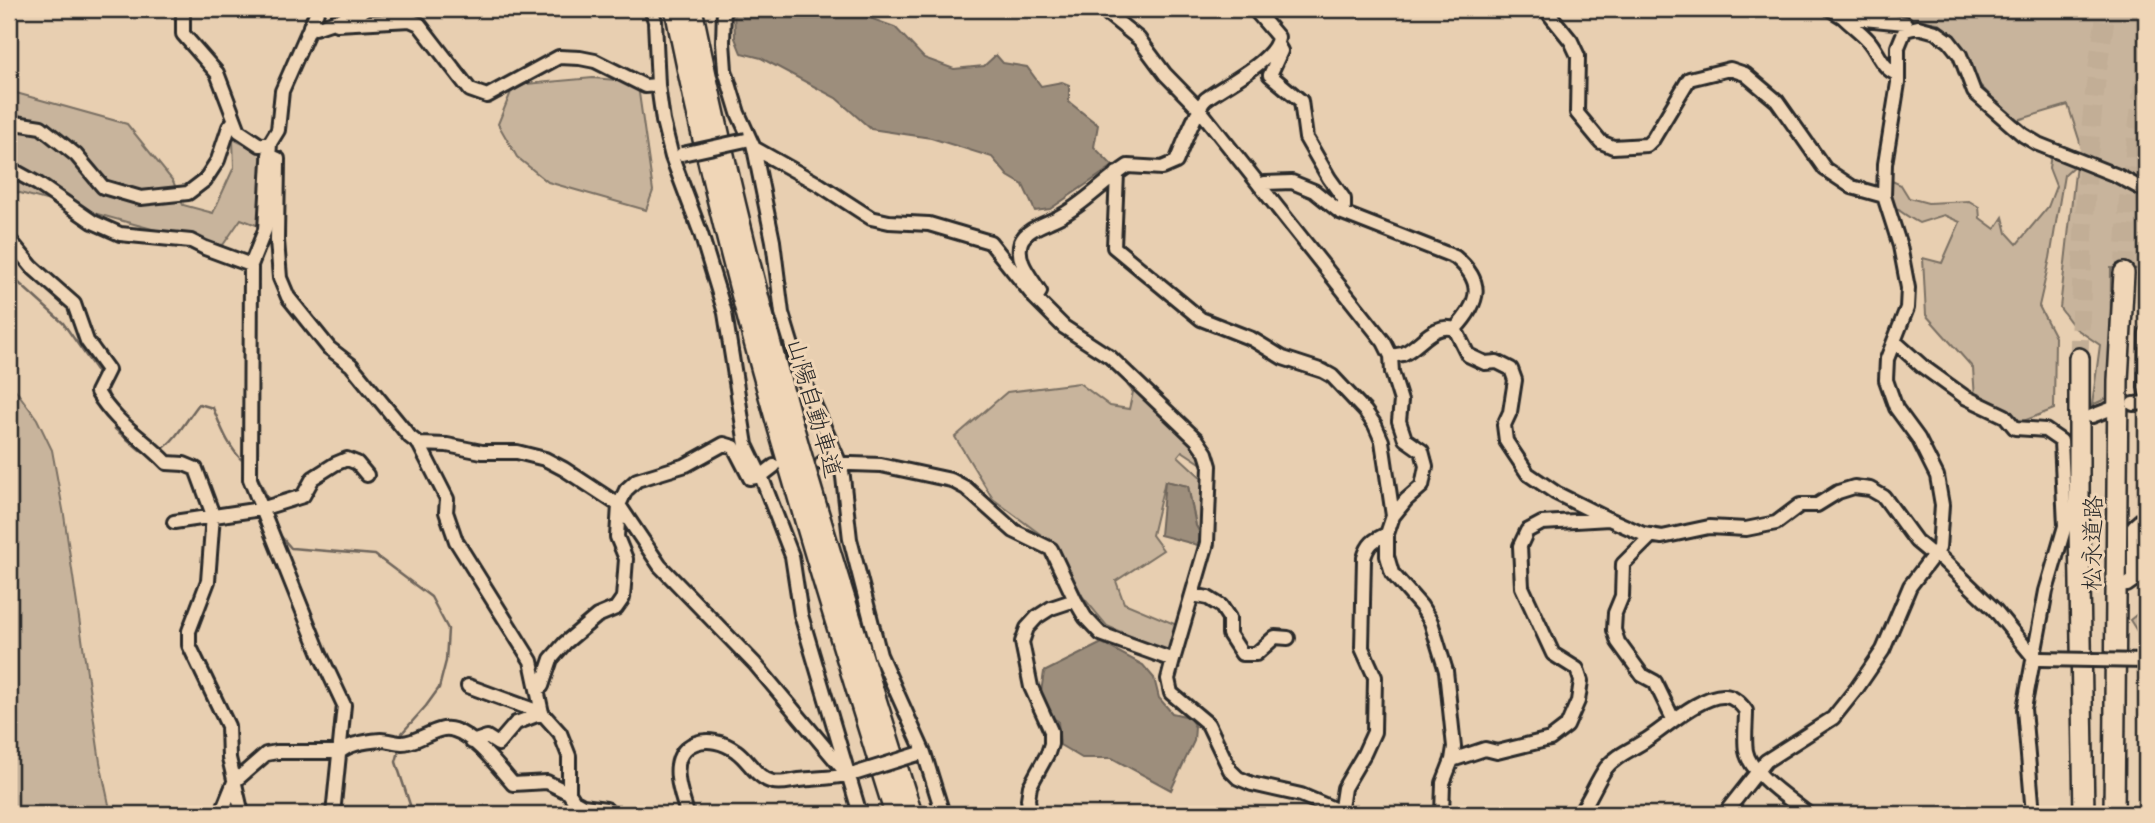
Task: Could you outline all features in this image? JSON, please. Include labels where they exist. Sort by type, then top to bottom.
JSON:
[{"type":"highway","name":"山陽自動車道","points":[[675,9],[701,133],[756,351],[820,573],[895,814]]},
{"type":"highway","name":"山陽自動車道","points":[[692,9],[717,130],[771,346],[912,814]]},
{"type":"highway","name":"松永道路","points":[[2114,814],[2118,380],[2124,273]]},
{"type":"highway","name":"松永道路","points":[[2079,358],[2072,526],[2083,691],[2084,814]]},
{"type":"highway","points":[[2117,606],[2127,814]]},
{"type":"highway","points":[[2074,814],[2076,730],[2083,691]]},
{"type":"street","points":[[183,9],[183,34],[217,74],[239,131],[270,149],[278,159],[280,278],[288,297],[329,348],[352,365],[410,437],[419,444],[447,499],[446,512],[456,541],[531,661],[542,713]]},
{"type":"street","points":[[318,9],[282,91],[278,130],[270,149],[265,230],[251,265],[250,479],[320,654],[344,705],[333,814]]},
{"type":"street","points":[[310,26],[315,28],[365,9]]},
{"type":"street","points":[[588,9],[612,9]]},
{"type":"street","points":[[651,9],[655,21],[658,85],[663,121],[677,155],[725,313],[746,444],[792,556],[801,615],[852,774],[860,814]]},
{"type":"street","points":[[724,9],[725,70],[750,142],[771,231],[782,313],[799,369],[840,464],[850,539],[880,655],[943,814]]},
{"type":"street","points":[[1102,9],[1139,39],[1165,74],[1200,110],[1384,342],[1391,356],[1392,372],[1401,401],[1399,421],[1405,439],[1422,451],[1426,466],[1422,486],[1406,500],[1394,516],[1387,534],[1388,556],[1392,573],[1421,606],[1431,622],[1446,671],[1454,747],[1443,783],[1442,814]]},
{"type":"street","points":[[1254,9],[1278,37],[1281,51],[1270,75],[1301,101],[1307,138],[1344,199],[1344,207],[1340,212]]},
{"type":"street","points":[[1548,9],[1572,41],[1578,56],[1577,113],[1601,142],[1613,147],[1647,145],[1689,79],[1730,69],[1745,74],[1777,101],[1825,169],[1852,187],[1884,196]]},
{"type":"street","points":[[1830,9],[1869,41],[1892,73],[1897,74]]},
{"type":"street","points":[[1727,814],[1766,761],[1833,718],[1857,688],[1883,650],[1910,586],[1939,548],[1942,505],[1937,476],[1919,438],[1896,408],[1886,380],[1887,359],[1906,308],[1908,288],[1900,246],[1884,196],[1885,164],[1898,83],[1898,47],[1905,23],[1843,17]]},
{"type":"street","points":[[335,21],[337,24],[410,20],[418,24],[470,90],[487,96],[559,58],[595,61],[645,86],[658,85]]},
{"type":"street","points":[[1905,30],[1918,27],[1936,32],[1950,41],[1960,55],[1974,92],[2023,135],[2146,191]]},
{"type":"street","points":[[1035,298],[1040,292],[1022,264],[1020,252],[1022,241],[1028,233],[1061,216],[1128,166],[1162,168],[1176,162],[1202,102],[1270,56],[1278,44]]},
{"type":"street","points":[[9,122],[41,127],[76,155],[103,187],[141,198],[188,193],[205,180],[218,160],[229,127],[234,121]]},
{"type":"street","points":[[677,155],[750,142],[872,218],[889,222],[929,223],[990,242],[1035,298],[1063,327],[1110,357],[1197,440],[1206,453],[1210,466],[1206,543],[1168,680],[1171,693],[1208,724],[1230,770],[1238,778],[1301,796],[1342,814],[1344,788],[1374,732],[1375,677],[1362,648],[1364,558],[1368,546],[1387,534]]},
{"type":"street","points":[[9,168],[38,184],[93,222],[120,234],[191,241],[251,265]]},
{"type":"street","points":[[1117,173],[1114,247],[1201,319],[1252,339],[1283,358],[1332,376],[1365,411],[1379,433],[1394,516]]},
{"type":"street","points":[[1260,186],[1265,183],[1292,182],[1314,191],[1340,212],[1455,257],[1468,268],[1475,280],[1476,298],[1467,316],[1455,329]]},
{"type":"street","points":[[9,239],[32,267],[74,304],[87,341],[108,370],[97,393],[104,403],[125,427],[154,449],[167,463],[184,464],[196,469],[213,515],[208,581],[189,631],[189,645],[228,726],[229,758],[242,814]]},
{"type":"street","points":[[1391,356],[1402,354],[1438,329],[1455,329],[1468,355],[1485,363],[1497,362],[1511,369],[1515,380],[1510,412],[1504,425],[1506,441],[1528,474],[1556,493],[1643,534],[1662,537],[1709,527],[1746,529],[1776,523],[1800,505],[1817,505],[1838,492],[1854,487],[1870,489],[1884,497],[1916,541],[1934,556],[1941,558],[1995,610],[2037,659],[2146,661]]},
{"type":"street","points":[[2146,333],[2146,392]]},
{"type":"street","points":[[1894,341],[1943,382],[1983,407],[2005,416],[2015,428],[2045,430],[2066,438],[2072,526],[2046,591],[2037,659],[2024,709],[2032,814]]},
{"type":"street","points":[[2092,416],[2113,408]]},
{"type":"street","points":[[419,444],[447,445],[482,452],[517,452],[545,459],[619,505],[660,566],[755,664],[852,774]]},
{"type":"street","points":[[537,689],[542,686],[551,659],[565,643],[597,616],[616,608],[623,598],[626,559],[618,537],[619,505],[626,490],[637,480],[686,465],[724,444],[734,447],[750,478],[761,476],[774,466]]},
{"type":"street","points":[[174,522],[261,509],[303,496],[313,478],[347,459],[357,463],[367,475]]},
{"type":"street","points":[[822,463],[881,465],[951,480],[966,488],[1014,531],[1051,550],[1085,617],[1101,634],[1173,660]]},
{"type":"street","points":[[1452,760],[1485,749],[1497,752],[1550,739],[1567,726],[1578,701],[1581,681],[1577,669],[1553,654],[1522,587],[1520,546],[1527,531],[1542,523],[1609,519]]},
{"type":"street","points":[[2117,586],[2127,585],[2134,580],[2134,526],[2146,519]]},
{"type":"street","points":[[1652,535],[1623,564],[1622,596],[1615,613],[1614,629],[1618,642],[1642,675],[1655,682],[1673,719]]},
{"type":"street","points":[[1193,595],[1208,598],[1221,607],[1229,618],[1229,634],[1242,654],[1256,654],[1275,637],[1288,638]]},
{"type":"street","points":[[1030,814],[1030,786],[1048,753],[1051,731],[1031,687],[1022,642],[1027,628],[1037,617],[1051,608],[1075,600]]},
{"type":"street","points":[[468,686],[542,713],[561,733],[569,756],[569,793]]},
{"type":"street","points":[[1579,814],[1607,767],[1623,753],[1646,740],[1673,719],[1711,698],[1725,696],[1734,699],[1746,711],[1746,750],[1749,762],[1757,772],[1808,814]]},
{"type":"street","points":[[472,742],[487,737],[498,744],[516,723],[542,713]]},
{"type":"street","points":[[221,814],[234,782],[266,754],[340,752],[345,747],[382,740],[404,743],[446,728],[456,730],[472,742],[513,784],[547,782],[569,793],[574,801],[583,806],[606,809],[610,814]]},
{"type":"street","points":[[687,814],[677,777],[678,764],[685,749],[694,742],[707,740],[724,744],[737,751],[759,776],[773,782],[831,779],[920,753]]},
{"type":"shaded area","points":[[734,9],[861,9],[864,16],[895,27],[924,58],[954,69],[984,66],[996,55],[1003,63],[1027,67],[1041,86],[1062,82],[1069,85],[1069,102],[1098,125],[1094,147],[1113,166],[1050,209],[1035,211],[1023,185],[1008,176],[992,157],[931,138],[871,129],[836,98],[761,58],[741,53],[735,38]]},
{"type":"shaded area","points":[[1847,9],[2146,9],[2146,174],[2138,181],[2085,158],[2068,105],[2014,121],[1979,84],[1955,36],[1938,23]]},
{"type":"shaded area","points":[[593,78],[638,86],[653,191],[646,210],[548,182],[517,157],[498,124],[511,92],[526,84]]},
{"type":"shaded area","points":[[9,91],[127,124],[173,181],[183,205],[213,213],[234,167],[233,139],[266,155],[259,226],[241,219],[223,245],[167,233],[9,190]]},
{"type":"shaded area","points":[[2051,154],[2077,163],[2146,199],[2143,268],[2146,269],[2146,320],[2141,312],[2143,269],[2111,268],[2110,397],[2092,405],[2100,345],[2075,328],[2060,308],[2076,164],[2064,175],[2039,306],[2055,337],[2054,409],[2021,422],[1975,399],[1973,368],[1926,315],[1923,258],[1942,263],[1960,222],[1944,215],[1919,223],[1911,219],[1892,202],[1890,180],[1901,185],[1909,198],[1928,203],[1969,201],[1979,207],[1980,218],[1995,229],[2003,217],[2007,233],[2017,244],[2048,207],[2056,186],[2049,168]]},
{"type":"shaded area","points":[[9,381],[37,419],[52,450],[100,762],[111,814],[9,814]]},
{"type":"shaded area","points":[[1079,383],[1110,406],[1129,409],[1133,392],[1128,386],[1131,385],[1184,433],[1199,455],[1202,464],[1182,451],[1178,456],[1206,482],[1203,538],[1196,526],[1188,486],[1165,481],[1152,535],[1163,550],[1116,581],[1124,603],[1177,625],[1170,653],[1107,626],[1083,597],[1056,546],[993,499],[955,437],[1007,392]]},
{"type":"shaded area","points":[[1165,481],[1188,486],[1196,526],[1203,538],[1198,545],[1160,535]]},
{"type":"shaded area","points":[[2146,607],[2146,645],[2130,620]]},
{"type":"shaded area","points":[[1102,643],[1143,665],[1154,678],[1159,698],[1172,713],[1189,717],[1195,727],[1194,741],[1171,790],[1112,758],[1082,758],[1060,745],[1058,721],[1054,719],[1041,692],[1044,672]]},
{"type":"waterway","points":[[9,274],[63,323],[101,377]]},
{"type":"waterway","points":[[106,385],[110,402]]},
{"type":"waterway","points":[[160,451],[199,404],[213,408],[230,444],[244,462]]},
{"type":"waterway","points":[[114,423],[115,429],[140,450],[147,450]]},
{"type":"waterway","points":[[255,471],[270,503]]},
{"type":"waterway","points":[[271,509],[279,534],[291,548],[375,555],[431,597],[448,629],[446,661],[439,688],[402,733],[402,737]]},
{"type":"waterway","points":[[400,747],[396,762],[413,814]]},
{"type":"tunnel","points":[[2079,358],[2090,139],[2107,9]]},
{"type":"tunnel","points":[[2124,273],[2128,204],[2146,64]]}]
